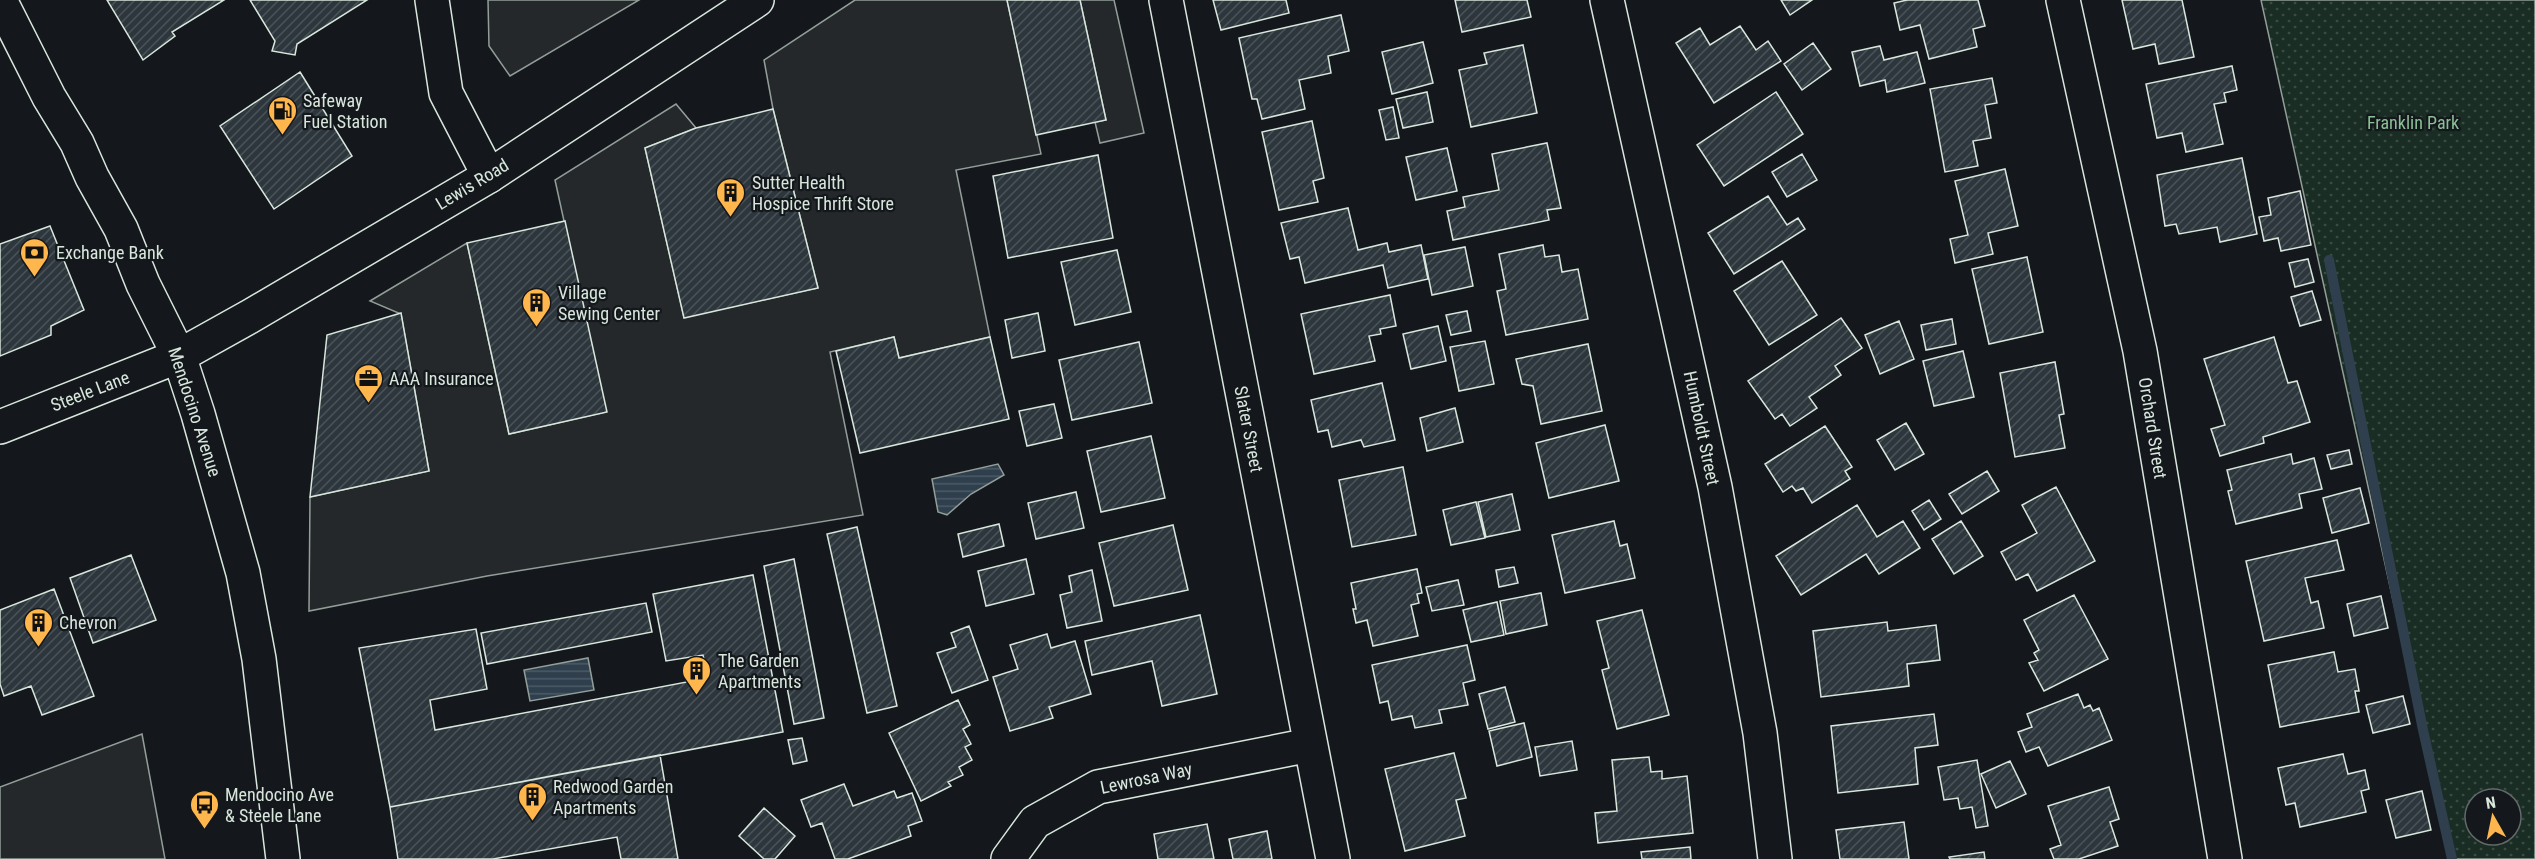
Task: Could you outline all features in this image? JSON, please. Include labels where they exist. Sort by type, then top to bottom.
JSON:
[{"type":"street","name":"Mendocino Avenue","points":[[0,0],[49,97],[76,142],[92,177],[122,229],[143,284],[179,356],[198,414],[243,573],[259,659],[283,859]]},
{"type":"street","points":[[432,0],[446,93],[489,176]]},
{"type":"street","name":"Lewis Road","points":[[179,356],[489,176],[757,0]]},
{"type":"street","name":"Slater Street","points":[[1166,0],[1333,859]]},
{"type":"street","name":"Humboldt Street","points":[[1607,0],[1715,487],[1760,733],[1775,859]]},
{"type":"street","name":"Orchard Street","points":[[2063,0],[2140,351],[2225,859]]},
{"type":"street","name":"Steele Lane","points":[[0,427],[179,356]]},
{"type":"street","name":"Lewrosa Way","points":[[1008,859],[1035,822],[1098,786],[1310,745]]},
{"type":"green space","name":"Franklin Park","points":[[2261,0],[2535,0],[2535,859],[2450,859]]},
{"type":"shaded area","points":[[488,0],[639,0],[510,76],[489,46]]},
{"type":"shaded area","points":[[855,0],[1007,0],[1041,154],[956,170],[990,337],[899,358],[894,337],[830,352],[863,515],[487,576],[309,611],[310,497],[429,471],[401,314],[370,301],[467,243],[509,434],[606,412],[555,180],[676,104],[696,128],[645,148],[684,317],[818,288],[773,109],[764,60]]},
{"type":"shaded area","points":[[1080,0],[1114,0],[1144,133],[1100,143],[1095,122],[1106,120]]},
{"type":"shaded area","points":[[142,734],[165,859],[0,859],[0,787]]},
{"type":"water","points":[[998,464],[1004,475],[971,494],[947,515],[938,512],[932,479]]},
{"type":"water","points":[[588,658],[594,690],[530,701],[524,670]]},
{"type":"building","points":[[107,0],[224,0],[172,32],[175,36],[143,60]]},
{"type":"building","points":[[250,0],[367,0],[297,44],[295,55],[272,51],[275,41]]},
{"type":"building","points":[[1007,0],[1080,0],[1106,120],[1036,135]]},
{"type":"building","points":[[1213,0],[1286,0],[1289,13],[1221,30]]},
{"type":"building","points":[[1455,0],[1527,0],[1531,17],[1462,32]]},
{"type":"building","points":[[1781,0],[1812,0],[1790,15]]},
{"type":"building","points":[[1907,0],[1978,0],[1985,26],[1973,29],[1977,47],[1929,59],[1920,25],[1900,30],[1894,3]]},
{"type":"building","points":[[2122,0],[2182,0],[2194,57],[2159,64],[2155,44],[2133,49]]},
{"type":"building","points":[[1341,15],[1349,51],[1328,56],[1331,73],[1299,80],[1305,109],[1262,119],[1257,99],[1252,99],[1239,38]]},
{"type":"building","points":[[1740,26],[1756,50],[1768,41],[1781,61],[1714,103],[1676,43],[1700,28],[1710,45]]},
{"type":"building","points":[[1423,42],[1433,83],[1392,94],[1382,52]]},
{"type":"building","points":[[1813,43],[1831,69],[1802,90],[1784,64]]},
{"type":"building","points":[[1523,45],[1537,113],[1471,127],[1459,70],[1487,64],[1484,53]]},
{"type":"building","points":[[1880,46],[1884,60],[1917,52],[1925,83],[1887,92],[1885,80],[1860,86],[1852,52]]},
{"type":"building","points":[[2232,66],[2237,90],[2224,93],[2226,102],[2214,104],[2223,144],[2186,152],[2182,133],[2157,138],[2146,84]]},
{"type":"building","name":"Safeway Fuel Station","points":[[300,72],[352,156],[274,209],[220,126]]},
{"type":"building","points":[[1992,78],[1997,103],[1985,105],[1991,138],[1973,141],[1978,166],[1945,172],[1930,89]]},
{"type":"building","points":[[1427,92],[1433,122],[1403,128],[1396,99]]},
{"type":"building","points":[[1776,92],[1803,134],[1724,186],[1697,145]]},
{"type":"building","points":[[1393,107],[1399,138],[1386,140],[1379,110]]},
{"type":"building","name":"Sutter Health Hospice Thrift Store","points":[[773,109],[818,288],[684,318],[645,148],[696,128]]},
{"type":"building","points":[[1312,121],[1324,178],[1313,181],[1318,202],[1279,210],[1262,132]]},
{"type":"building","points":[[1547,143],[1561,208],[1547,210],[1549,220],[1453,240],[1447,211],[1465,207],[1463,197],[1499,190],[1492,154]]},
{"type":"building","points":[[1447,148],[1457,191],[1416,200],[1406,157]]},
{"type":"building","points":[[1802,154],[1817,180],[1787,197],[1772,172]]},
{"type":"building","points":[[1098,155],[1113,238],[1008,258],[993,176]]},
{"type":"building","points":[[2242,158],[2257,234],[2220,242],[2217,227],[2179,234],[2176,224],[2165,226],[2157,175]]},
{"type":"building","points":[[2005,169],[2018,226],[1988,233],[1993,254],[1955,263],[1950,239],[1968,235],[1955,181]]},
{"type":"building","points":[[2300,191],[2311,245],[2281,251],[2278,238],[2264,241],[2259,217],[2271,215],[2268,198]]},
{"type":"building","points":[[1768,196],[1787,225],[1798,218],[1805,229],[1734,274],[1708,233]]},
{"type":"building","points":[[1348,208],[1358,250],[1387,243],[1389,252],[1421,245],[1428,279],[1388,288],[1383,265],[1305,283],[1299,257],[1290,259],[1281,223]]},
{"type":"building","name":"Village Sewing Center","points":[[565,221],[607,412],[509,434],[467,243]]},
{"type":"building","name":"Exchange Bank","points":[[50,226],[84,310],[51,326],[51,335],[0,356],[0,244]]},
{"type":"building","points":[[1543,245],[1545,257],[1559,255],[1562,272],[1578,269],[1588,319],[1506,335],[1497,291],[1506,289],[1499,254]]},
{"type":"building","points":[[1465,247],[1473,286],[1432,295],[1424,255]]},
{"type":"building","points":[[1117,250],[1131,312],[1075,325],[1061,262]]},
{"type":"building","points":[[2027,257],[2043,332],[1989,344],[1972,269]]},
{"type":"building","points":[[2308,259],[2314,282],[2295,287],[2289,263]]},
{"type":"building","points":[[1782,261],[1817,315],[1769,345],[1734,291]]},
{"type":"building","points":[[2312,291],[2321,320],[2300,326],[2291,297]]},
{"type":"building","points":[[1390,295],[1396,326],[1380,329],[1381,334],[1369,336],[1375,361],[1314,374],[1301,314]]},
{"type":"building","points":[[1467,311],[1471,331],[1451,335],[1446,315]]},
{"type":"building","name":"AAA Insurance","points":[[401,313],[429,471],[310,497],[327,335]]},
{"type":"building","points":[[1038,313],[1045,351],[1012,358],[1005,320]]},
{"type":"building","points":[[1841,318],[1862,348],[1835,366],[1841,375],[1809,397],[1817,408],[1790,426],[1782,414],[1775,419],[1748,381]]},
{"type":"building","points":[[1952,319],[1956,344],[1926,350],[1921,325]]},
{"type":"building","points":[[1899,321],[1914,359],[1880,374],[1865,335]]},
{"type":"building","points":[[1438,326],[1446,361],[1411,369],[1403,334]]},
{"type":"building","points":[[894,337],[899,358],[990,337],[1009,419],[860,453],[836,351]]},
{"type":"building","points":[[2274,337],[2288,383],[2297,381],[2310,422],[2263,437],[2264,443],[2220,456],[2211,429],[2225,425],[2204,359]]},
{"type":"building","points":[[1485,341],[1494,384],[1459,391],[1450,347]]},
{"type":"building","points":[[1139,342],[1152,403],[1072,420],[1059,360]]},
{"type":"building","points":[[1588,344],[1602,411],[1541,424],[1533,386],[1522,384],[1516,359]]},
{"type":"building","points":[[1963,351],[1974,397],[1934,406],[1923,361]]},
{"type":"building","points":[[2055,362],[2064,414],[2059,415],[2065,448],[2015,457],[2000,373]]},
{"type":"building","points":[[1382,383],[1395,440],[1364,447],[1361,440],[1332,447],[1328,430],[1318,432],[1311,400]]},
{"type":"building","points":[[1054,404],[1062,438],[1027,446],[1019,411]]},
{"type":"building","points":[[1455,408],[1463,442],[1427,451],[1420,418]]},
{"type":"building","points":[[1906,423],[1924,454],[1895,470],[1877,440]]},
{"type":"building","points":[[1605,425],[1619,481],[1549,498],[1536,443]]},
{"type":"building","points":[[1825,426],[1852,467],[1845,471],[1850,479],[1812,503],[1803,488],[1796,491],[1792,486],[1783,492],[1765,464]]},
{"type":"building","points":[[1151,436],[1165,498],[1101,512],[1087,451]]},
{"type":"building","points":[[2349,450],[2352,464],[2331,469],[2327,455]]},
{"type":"building","points":[[2291,454],[2293,464],[2314,458],[2322,489],[2299,494],[2302,508],[2236,524],[2228,491],[2232,490],[2227,470]]},
{"type":"building","points":[[1403,467],[1416,535],[1352,547],[1339,480]]},
{"type":"building","points":[[1987,471],[1999,491],[1962,514],[1949,494]]},
{"type":"building","points":[[2056,487],[2095,561],[2037,591],[2028,574],[2016,580],[2001,552],[2037,533],[2022,505]]},
{"type":"building","points":[[2360,488],[2369,523],[2332,533],[2323,498]]},
{"type":"building","points":[[1076,492],[1084,528],[1036,539],[1028,503]]},
{"type":"building","points":[[1512,494],[1520,530],[1486,537],[1478,502]]},
{"type":"building","points":[[1929,500],[1941,519],[1924,530],[1912,511]]},
{"type":"building","points":[[1476,502],[1485,538],[1451,545],[1443,510]]},
{"type":"building","points":[[1857,505],[1877,537],[1903,521],[1920,548],[1879,574],[1866,554],[1801,595],[1776,556]]},
{"type":"building","points":[[1614,521],[1620,546],[1627,544],[1635,578],[1565,593],[1552,535]]},
{"type":"building","points":[[1961,521],[1983,556],[1954,574],[1932,539]]},
{"type":"building","points":[[999,524],[1004,546],[963,557],[958,534]]},
{"type":"building","points":[[1173,525],[1188,590],[1114,606],[1099,543]]},
{"type":"building","points":[[857,527],[897,706],[867,713],[827,534]]},
{"type":"building","points":[[2337,540],[2344,570],[2305,578],[2311,603],[2318,601],[2324,628],[2264,641],[2246,561]]},
{"type":"building","name":"Chevron","points":[[131,555],[156,620],[93,643],[70,578]]},
{"type":"building","points":[[794,559],[824,718],[794,724],[764,566]]},
{"type":"building","points":[[1026,559],[1034,594],[986,606],[978,571]]},
{"type":"building","points":[[1514,567],[1518,583],[1499,587],[1496,570]]},
{"type":"building","points":[[1417,569],[1422,593],[1417,594],[1419,603],[1411,605],[1418,636],[1373,646],[1367,620],[1356,623],[1351,583]]},
{"type":"building","points":[[1092,570],[1102,621],[1067,628],[1060,595],[1072,592],[1069,576]]},
{"type":"building","name":"The Garden Apartments","points":[[753,575],[783,732],[390,807],[359,648],[476,629],[487,689],[430,700],[435,730],[708,678],[703,655],[666,661],[653,594]]},
{"type":"building","points":[[1458,580],[1464,605],[1432,611],[1426,587]]},
{"type":"building","name":"Chevron","points":[[54,589],[94,696],[42,715],[31,686],[4,696],[0,684],[0,610]]},
{"type":"building","points":[[1541,593],[1547,625],[1506,634],[1500,601]]},
{"type":"building","points":[[2074,595],[2108,659],[2044,691],[2029,663],[2038,660],[2034,653],[2039,650],[2024,620]]},
{"type":"building","points":[[2381,596],[2388,628],[2354,636],[2347,604]]},
{"type":"building","points":[[1497,602],[1504,635],[1471,642],[1463,610]]},
{"type":"building","points":[[646,603],[652,632],[487,664],[481,633]]},
{"type":"building","points":[[1642,610],[1669,715],[1617,729],[1602,670],[1609,668],[1597,621]]},
{"type":"building","points":[[1200,615],[1217,694],[1162,706],[1152,661],[1092,675],[1085,641]]},
{"type":"building","points":[[1887,622],[1888,631],[1936,625],[1940,660],[1907,664],[1909,686],[1821,697],[1813,631]]},
{"type":"building","points":[[969,626],[988,680],[952,693],[937,653],[956,647],[951,633]]},
{"type":"building","points":[[1047,634],[1051,648],[1075,641],[1091,694],[1049,707],[1053,718],[1010,731],[993,677],[1018,669],[1010,645]]},
{"type":"building","points":[[1467,645],[1475,680],[1463,683],[1468,705],[1439,710],[1442,723],[1415,728],[1412,716],[1392,720],[1388,701],[1380,703],[1372,665]]},
{"type":"building","points":[[2334,652],[2338,672],[2355,669],[2359,691],[2355,691],[2359,712],[2280,727],[2268,665]]},
{"type":"building","points":[[1505,687],[1515,722],[1488,729],[1479,694]]},
{"type":"building","points":[[2078,694],[2084,708],[2090,705],[2093,711],[2099,708],[2112,740],[2048,766],[2039,747],[2026,752],[2018,732],[2032,727],[2027,714]]},
{"type":"building","points":[[2403,696],[2410,724],[2373,733],[2366,705]]},
{"type":"building","points":[[958,700],[970,725],[963,729],[971,744],[965,747],[972,760],[959,767],[963,775],[948,782],[951,786],[921,801],[889,733]]},
{"type":"building","points":[[1934,714],[1938,745],[1915,748],[1918,784],[1838,793],[1831,726]]},
{"type":"building","points":[[1524,723],[1532,757],[1497,766],[1489,731]]},
{"type":"building","points":[[802,738],[807,761],[793,764],[788,740]]},
{"type":"building","points":[[1572,741],[1577,770],[1540,776],[1535,747]]},
{"type":"building","points":[[1454,753],[1466,798],[1456,800],[1465,836],[1405,851],[1385,769]]},
{"type":"building","points":[[2343,754],[2348,774],[2365,770],[2369,789],[2361,791],[2366,812],[2300,827],[2295,803],[2286,805],[2278,768]]},
{"type":"building","name":"Redwood Garden Apartments","points":[[660,755],[678,859],[621,859],[617,837],[493,859],[398,859],[390,807]]},
{"type":"building","points":[[1649,757],[1651,772],[1662,771],[1662,779],[1687,776],[1693,833],[1598,843],[1595,813],[1617,811],[1612,760]]},
{"type":"building","points":[[1977,760],[1988,826],[1976,828],[1972,807],[1960,809],[1958,798],[1944,800],[1938,767]]},
{"type":"building","points":[[2010,761],[2026,794],[1996,808],[1981,774]]},
{"type":"building","points":[[844,784],[853,806],[894,791],[897,798],[912,793],[922,821],[908,826],[911,836],[848,859],[835,859],[822,823],[811,827],[801,800]]},
{"type":"building","points":[[2109,787],[2119,819],[2110,822],[2118,846],[2079,859],[2054,859],[2050,849],[2061,845],[2048,806]]},
{"type":"building","points":[[2422,791],[2431,830],[2396,838],[2386,800]]},
{"type":"building","points":[[764,808],[795,836],[775,859],[764,859],[739,836]]},
{"type":"building","points":[[1904,822],[1909,859],[1840,859],[1836,830]]},
{"type":"building","points":[[1207,824],[1214,859],[1158,859],[1154,834]]},
{"type":"building","points":[[1267,831],[1272,859],[1233,859],[1229,839]]},
{"type":"building","points":[[1690,847],[1691,859],[1642,859],[1641,852]]},
{"type":"building","points":[[1984,852],[1985,859],[1950,859],[1949,857]]},
{"type":"waterway","points":[[2329,260],[2423,730],[2452,859]]},
{"type":"place","name":"Safeway Fuel Station","points":[[282,136]]},
{"type":"place","name":"Sutter Health Hospice Thrift Store","points":[[731,218]]},
{"type":"place","name":"Exchange Bank","points":[[35,278]]},
{"type":"place","name":"Village Sewing Center","points":[[537,328]]},
{"type":"place","name":"AAA Insurance","points":[[368,404]]},
{"type":"place","name":"Chevron","points":[[38,648]]},
{"type":"place","name":"The Garden Apartments","points":[[697,696]]},
{"type":"place","name":"Redwood Garden Apartments","points":[[532,822]]},
{"type":"place","name":"Mendocino Ave & Steele Lane","points":[[204,830]]}]
